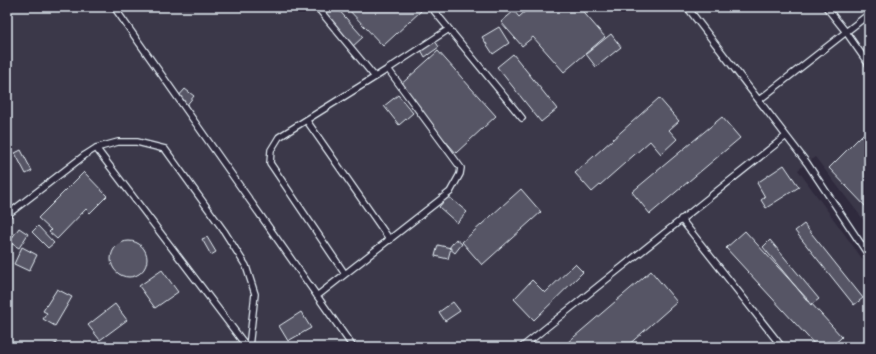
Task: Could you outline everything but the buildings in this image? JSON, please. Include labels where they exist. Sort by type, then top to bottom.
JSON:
[{"type":"lane","points":[[114,7],[353,347]]},
{"type":"lane","points":[[317,7],[375,77]]},
{"type":"lane","points":[[431,7],[522,118]]},
{"type":"lane","points":[[687,7],[807,163],[869,256]]},
{"type":"lane","points":[[826,7],[869,65]]},
{"type":"lane","points":[[758,100],[869,14]]},
{"type":"lane","points":[[345,274],[270,163],[271,150],[279,138],[449,29]]},
{"type":"lane","points":[[317,296],[450,192],[460,174],[461,168],[388,69]]},
{"type":"lane","points":[[306,120],[390,240]]},
{"type":"lane","points":[[522,347],[786,136]]},
{"type":"lane","points":[[7,215],[96,148],[118,142],[137,142],[165,149],[224,232],[246,266],[254,294],[248,347]]},
{"type":"lane","points":[[96,148],[248,347]]},
{"type":"lane","points":[[681,220],[782,347]]},
{"type":"shaded area","points":[[7,7],[869,7],[869,227],[815,157],[798,170],[869,268],[869,347],[7,347]]}]
